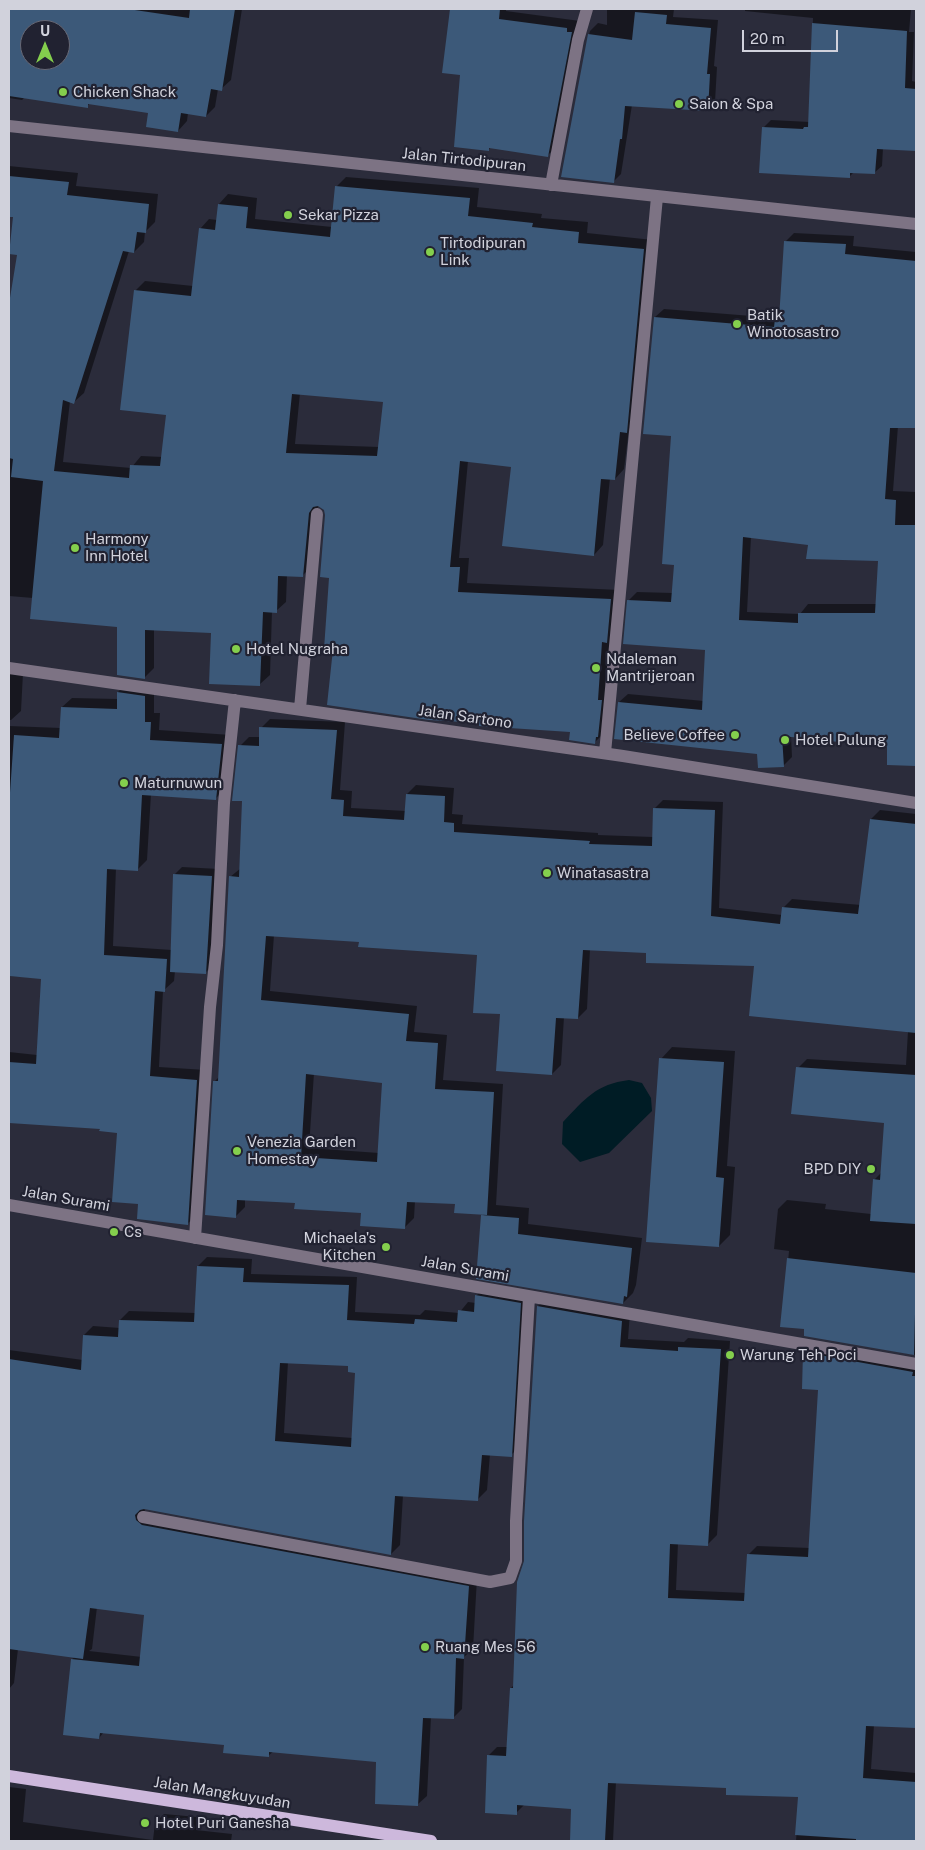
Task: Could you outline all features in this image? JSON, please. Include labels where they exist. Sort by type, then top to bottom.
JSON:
[{"type":"main road","name":"Jalan Mangkuyudan","points":[[9,1776],[431,1841]]},
{"type":"street","points":[[550,186],[576,49],[587,9]]},
{"type":"street","name":"Jalan Tirtodipuran","points":[[9,126],[550,186],[657,197],[709,200],[916,224]]},
{"type":"street","points":[[605,754],[657,197]]},
{"type":"street","points":[[300,710],[317,514]]},
{"type":"street","name":"Jalan Sartono","points":[[9,668],[605,754],[916,803]]},
{"type":"street","points":[[195,1238],[210,1007],[217,945],[224,803],[234,700]]},
{"type":"street","name":"Jalan Surami","points":[[9,1205],[916,1364]]},
{"type":"street","points":[[143,1518],[490,1582],[510,1578],[516,1561],[516,1521],[529,1296]]},
{"type":"water","points":[[629,1080],[642,1083],[651,1098],[652,1111],[609,1153],[580,1162],[562,1144],[563,1122],[599,1089]]},
{"type":"building","points":[[9,9],[128,9],[189,18],[190,9],[235,9],[222,91],[211,89],[206,117],[181,113],[178,132],[146,127],[148,113],[88,104],[88,108],[9,96]]},
{"type":"building","points":[[450,9],[500,9],[499,19],[567,28],[567,32],[572,32],[548,157],[489,148],[489,151],[454,147],[460,75],[442,73]]},
{"type":"building","points":[[635,12],[667,15],[666,24],[711,28],[707,74],[710,74],[708,111],[625,106],[622,139],[620,139],[614,183],[561,177],[588,34],[632,40]]},
{"type":"building","points":[[812,23],[907,31],[905,88],[916,89],[916,151],[877,149],[875,174],[850,173],[850,178],[759,173],[762,127],[803,129],[808,127]]},
{"type":"building","points":[[9,176],[69,182],[67,195],[149,204],[146,233],[137,232],[134,253],[123,251],[74,404],[63,400],[54,471],[129,478],[130,465],[160,466],[166,415],[120,410],[134,290],[191,296],[199,228],[215,230],[218,204],[248,207],[246,228],[330,237],[335,186],[470,198],[468,216],[533,223],[532,227],[579,232],[578,243],[644,249],[627,433],[620,432],[615,480],[601,479],[594,556],[502,546],[511,467],[460,461],[450,567],[460,567],[458,592],[611,599],[607,643],[602,642],[598,700],[602,700],[598,737],[596,737],[595,744],[569,740],[570,732],[479,726],[479,723],[429,720],[327,705],[333,649],[324,649],[329,578],[320,577],[325,515],[324,510],[318,506],[313,507],[309,513],[303,577],[278,576],[277,613],[263,612],[260,686],[209,684],[211,633],[145,630],[145,679],[117,675],[117,627],[30,619],[43,481],[11,477],[13,459],[9,458],[9,304],[17,255],[9,254],[13,217],[9,217]],"holes":[[[292,394],[383,402],[377,456],[286,453]]]},
{"type":"building","points":[[784,241],[846,244],[845,254],[916,261],[916,428],[890,428],[885,499],[896,500],[895,525],[916,525],[916,766],[887,765],[887,747],[782,736],[784,767],[758,768],[757,754],[614,739],[618,702],[702,710],[705,650],[623,644],[627,600],[671,602],[674,565],[662,564],[671,436],[643,434],[654,317],[774,327],[775,319],[779,319]],"holes":[[[743,537],[808,545],[806,559],[878,561],[875,613],[798,613],[798,623],[739,620]]]},
{"type":"building","points":[[117,692],[145,696],[145,722],[151,722],[150,740],[222,744],[216,800],[142,795],[138,871],[107,869],[104,955],[167,959],[165,992],[155,991],[150,1076],[197,1080],[188,1225],[137,1219],[138,1204],[112,1202],[117,1133],[99,1131],[100,1129],[9,1123],[9,1062],[36,1064],[41,979],[9,976],[9,807],[14,735],[59,738],[61,707],[117,709]]},
{"type":"building","points":[[259,727],[337,730],[331,799],[344,800],[343,816],[404,820],[406,794],[445,796],[444,822],[454,823],[454,832],[590,841],[589,844],[652,846],[653,808],[715,810],[711,916],[780,924],[782,907],[858,914],[870,819],[916,824],[916,1033],[749,1016],[754,966],[646,963],[646,953],[583,950],[578,1019],[556,1018],[552,1075],[496,1071],[500,1014],[473,1013],[477,955],[358,947],[359,942],[266,936],[261,1000],[409,1014],[406,1041],[438,1043],[435,1089],[494,1092],[487,1215],[454,1213],[455,1204],[407,1202],[405,1229],[360,1226],[361,1213],[294,1209],[295,1203],[237,1200],[236,1218],[205,1215],[213,1081],[218,1081],[229,876],[239,877],[242,801],[232,801],[238,745],[259,746]],"holes":[[[306,1074],[382,1083],[377,1162],[301,1157]]]},
{"type":"building","points":[[173,874],[212,876],[206,974],[170,972]]},
{"type":"building","points":[[659,1058],[724,1062],[716,1177],[724,1178],[719,1247],[646,1242]]},
{"type":"building","points":[[796,1067],[916,1075],[916,1224],[870,1221],[873,1179],[880,1180],[884,1123],[791,1114]]},
{"type":"building","points":[[481,1215],[519,1218],[518,1234],[632,1248],[627,1297],[624,1296],[623,1304],[476,1279]]},
{"type":"building","points":[[787,1258],[916,1273],[914,1355],[804,1336],[804,1329],[780,1327]]},
{"type":"building","points":[[197,1266],[244,1268],[243,1282],[349,1285],[347,1320],[414,1324],[415,1319],[457,1322],[458,1310],[474,1312],[475,1295],[521,1303],[512,1457],[482,1455],[478,1501],[395,1496],[391,1555],[144,1509],[135,1515],[136,1520],[142,1525],[469,1586],[464,1659],[456,1658],[454,1719],[423,1718],[418,1806],[375,1804],[376,1762],[269,1752],[269,1757],[223,1753],[224,1745],[100,1733],[99,1739],[63,1735],[71,1659],[139,1666],[144,1615],[90,1608],[83,1659],[9,1649],[9,1359],[81,1370],[83,1335],[118,1337],[119,1320],[194,1322]],"holes":[[[280,1363],[348,1366],[348,1372],[355,1373],[351,1447],[275,1441]]]},
{"type":"building","points":[[537,1306],[622,1321],[620,1347],[678,1351],[678,1347],[721,1349],[708,1546],[670,1544],[668,1598],[744,1601],[747,1554],[808,1557],[818,1390],[802,1389],[803,1352],[913,1372],[912,1376],[916,1376],[916,1728],[866,1726],[863,1778],[916,1782],[916,1841],[856,1841],[856,1839],[795,1835],[798,1797],[726,1795],[726,1788],[608,1783],[605,1841],[570,1841],[571,1809],[517,1805],[517,1815],[485,1813],[487,1755],[506,1756],[510,1688],[513,1688],[517,1582],[524,1561],[524,1521]]},
{"type":"place","name":"Chicken Shack","points":[[63,92]]},
{"type":"place","name":"Saion & Spa","points":[[679,104]]},
{"type":"place","name":"Sekar Pizza","points":[[288,215]]},
{"type":"place","name":"Tirtodipuran Link","points":[[430,252]]},
{"type":"place","name":"Batik Winotosastro","points":[[737,324]]},
{"type":"place","name":"Harmony Inn Hotel","points":[[75,548]]},
{"type":"place","name":"Hotel Nugraha","points":[[236,649]]},
{"type":"place","name":"Ndaleman Mantrijeroan","points":[[596,668]]},
{"type":"place","name":"Believe Coffee","points":[[735,735]]},
{"type":"place","name":"Hotel Pulung","points":[[785,740]]},
{"type":"place","name":"Maturnuwun","points":[[124,783]]},
{"type":"place","name":"Winatasastra","points":[[547,873]]},
{"type":"place","name":"Venezia Garden Homestay","points":[[237,1151]]},
{"type":"place","name":"BPD DIY","points":[[871,1169]]},
{"type":"place","name":"Cs","points":[[114,1232]]},
{"type":"place","name":"Michaela's Kitchen","points":[[386,1247]]},
{"type":"place","name":"Warung Teh Poci","points":[[730,1355]]},
{"type":"place","name":"Ruang Mes 56","points":[[425,1647]]},
{"type":"place","name":"Hotel Puri Ganesha","points":[[145,1823]]}]
